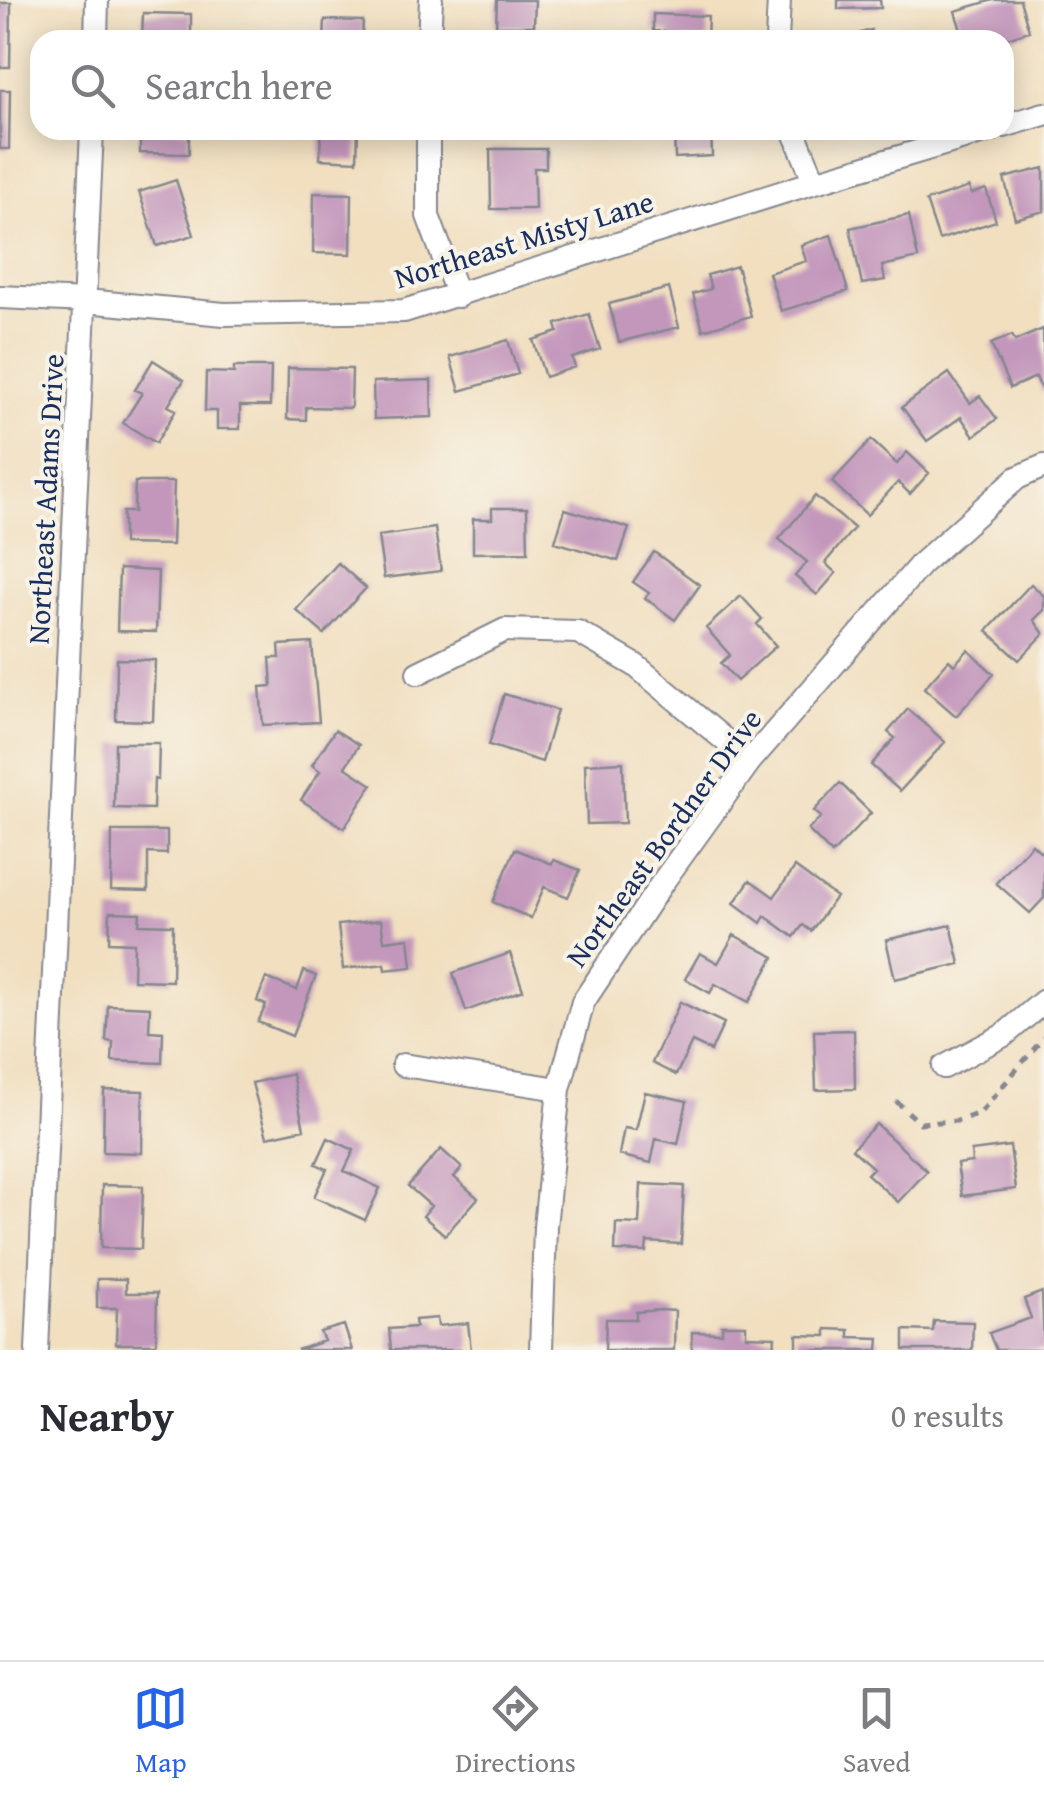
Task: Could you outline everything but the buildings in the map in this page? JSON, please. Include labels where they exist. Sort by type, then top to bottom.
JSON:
[{"type":"street","points":[[96,30],[98,0]]},
{"type":"street","points":[[429,30],[430,0]]},
{"type":"street","points":[[778,30],[779,0]]},
{"type":"street","points":[[1014,123],[1044,114]]},
{"type":"street","name":"Northeast Adams Drive","points":[[38,1350],[92,140]]},
{"type":"street","points":[[428,140],[428,216],[458,296]]},
{"type":"street","points":[[797,140],[815,182]]},
{"type":"street","name":"Northeast Misty Lane","points":[[0,297],[86,300],[224,314],[404,311],[956,140]]},
{"type":"street","name":"Northeast Bordner Drive","points":[[541,1350],[545,1227],[559,1089],[583,1002],[750,761],[921,564],[1016,478],[1044,466]]},
{"type":"street","points":[[418,672],[505,630],[578,632],[635,665],[750,761]]},
{"type":"street","points":[[944,1067],[1004,1036],[1044,1001]]},
{"type":"street","points":[[403,1065],[559,1089]]},
{"type":"path","points":[[896,1101],[920,1122],[957,1121],[980,1113],[1044,1038]]}]
